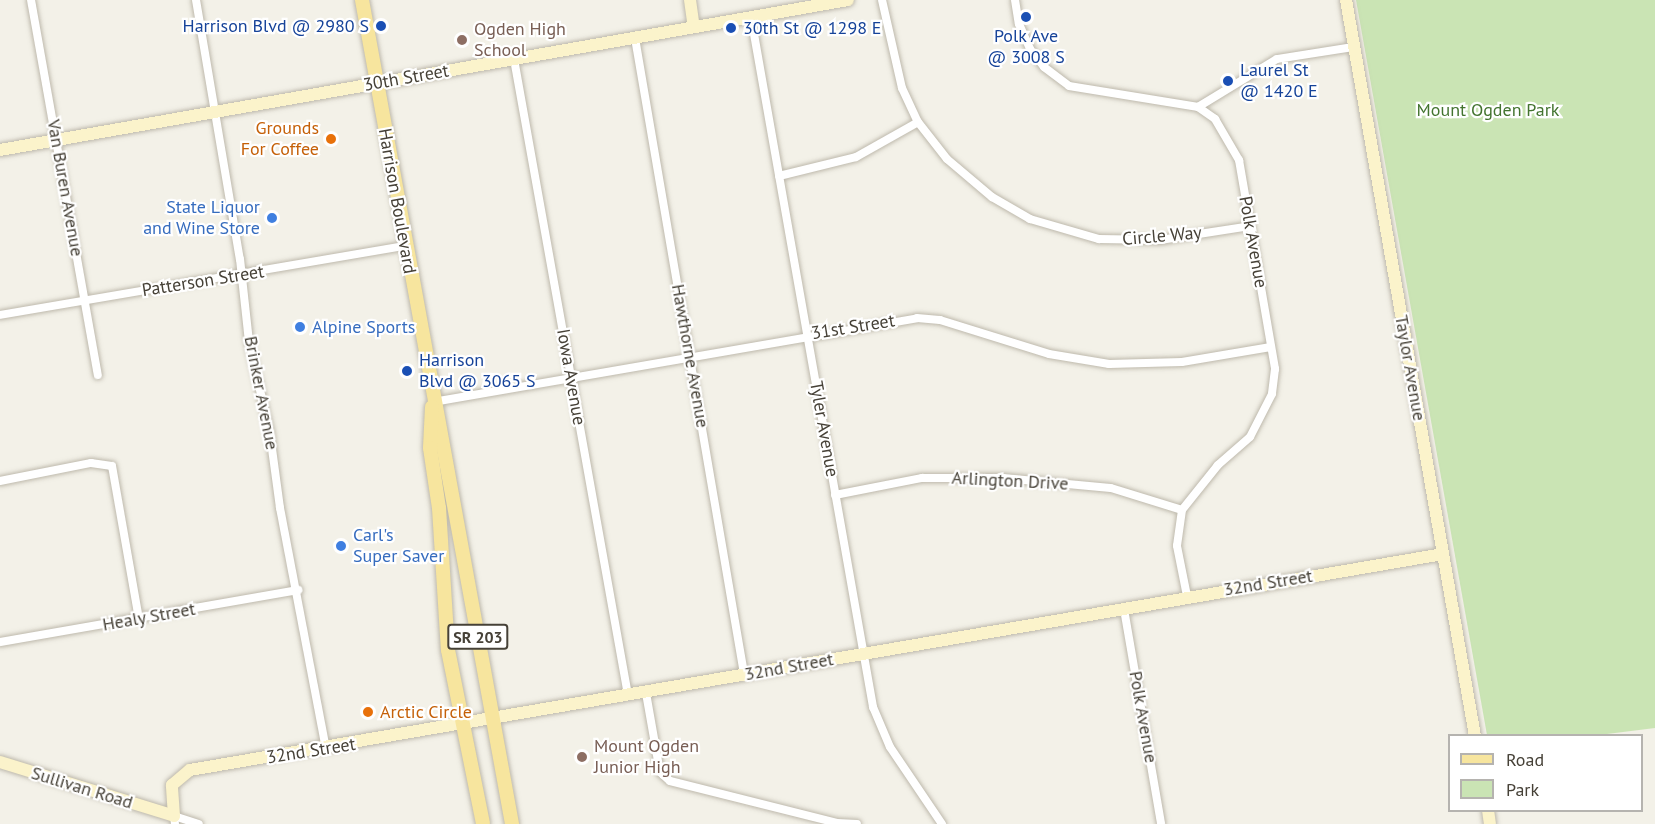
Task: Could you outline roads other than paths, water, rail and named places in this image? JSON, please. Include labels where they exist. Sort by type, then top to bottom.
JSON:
[{"type":"main road","name":"Harrison Boulevard","points":[[362,0],[433,402],[512,824]]},
{"type":"main road","name":"Harrison Boulevard","points":[[433,402],[430,448],[440,519],[446,635],[461,725],[483,824]]},
{"type":"street","name":"Van Buren Avenue","points":[[31,0],[98,375]]},
{"type":"street","name":"Brinker Avenue","points":[[196,0],[243,273],[249,342],[270,434],[280,508],[298,590],[326,749]]},
{"type":"street","points":[[690,0],[694,27]]},
{"type":"street","name":"30th Street","points":[[0,150],[848,0]]},
{"type":"street","name":"Circle Way","points":[[882,0],[902,88],[918,122],[947,159],[992,197],[1030,219],[1068,233],[1129,242],[1250,226]]},
{"type":"street","points":[[1015,0],[1030,49],[1044,68],[1069,86],[1198,107],[1276,59],[1354,47]]},
{"type":"street","name":"Taylor Avenue","points":[[1346,0],[1474,734]]},
{"type":"street","name":"Tyler Avenue","points":[[751,17],[873,707],[890,747],[942,824]]},
{"type":"street","name":"Hawthorne Avenue","points":[[635,38],[744,674]]},
{"type":"street","name":"Iowa Avenue","points":[[514,59],[628,695]]},
{"type":"street","name":"Polk Avenue","points":[[1182,510],[1218,465],[1250,437],[1263,417],[1272,394],[1275,369],[1239,160],[1230,138],[1215,119],[1198,107]]},
{"type":"street","points":[[779,176],[856,157],[918,122]]},
{"type":"street","name":"Patterson Street","points":[[0,315],[405,246]]},
{"type":"street","name":"31st Street","points":[[433,402],[887,321],[940,320],[1049,354],[1109,364],[1182,362],[1271,347]]},
{"type":"street","points":[[0,481],[91,463],[112,466],[139,619]]},
{"type":"street","name":"Arlington Drive","points":[[835,495],[922,478],[1003,478],[1111,488],[1182,510]]},
{"type":"street","points":[[1182,510],[1177,546],[1187,596]]},
{"type":"street","name":"32nd Street","points":[[175,820],[172,785],[182,773],[1124,609],[1187,596],[1443,554]]},
{"type":"street","name":"Healy Street","points":[[0,642],[298,590]]},
{"type":"street","name":"Polk Avenue","points":[[1124,609],[1161,824]]},
{"type":"street","points":[[645,693],[660,772],[670,781],[837,823],[857,824]]},
{"type":"street","name":"Sullivan Road","points":[[0,762],[175,820],[199,824]]},
{"type":"place","name":"Polk Ave @ 3008 S","points":[[1026,17]]},
{"type":"place","name":"Harrison Blvd @ 2980 S","points":[[381,26]]},
{"type":"place","name":"30th St @ 1298 E","points":[[731,28]]},
{"type":"place","name":"Ogden High School","points":[[462,40]]},
{"type":"place","name":"Laurel St @ 1420 E","points":[[1228,81]]},
{"type":"place","name":"Grounds For Coffee","points":[[331,139]]},
{"type":"place","name":"State Liquor and Wine Store","points":[[272,218]]},
{"type":"place","name":"Alpine Sports","points":[[300,327]]},
{"type":"place","name":"Harrison Blvd @ 3065 S","points":[[407,371]]},
{"type":"place","name":"Carl's Super Saver","points":[[341,546]]},
{"type":"place","name":"Arctic Circle","points":[[368,712]]},
{"type":"place","name":"Mount Ogden Junior High","points":[[582,757]]},
{"type":"park label","name":"Mount Ogden Park","points":[[1488,110]]}]
